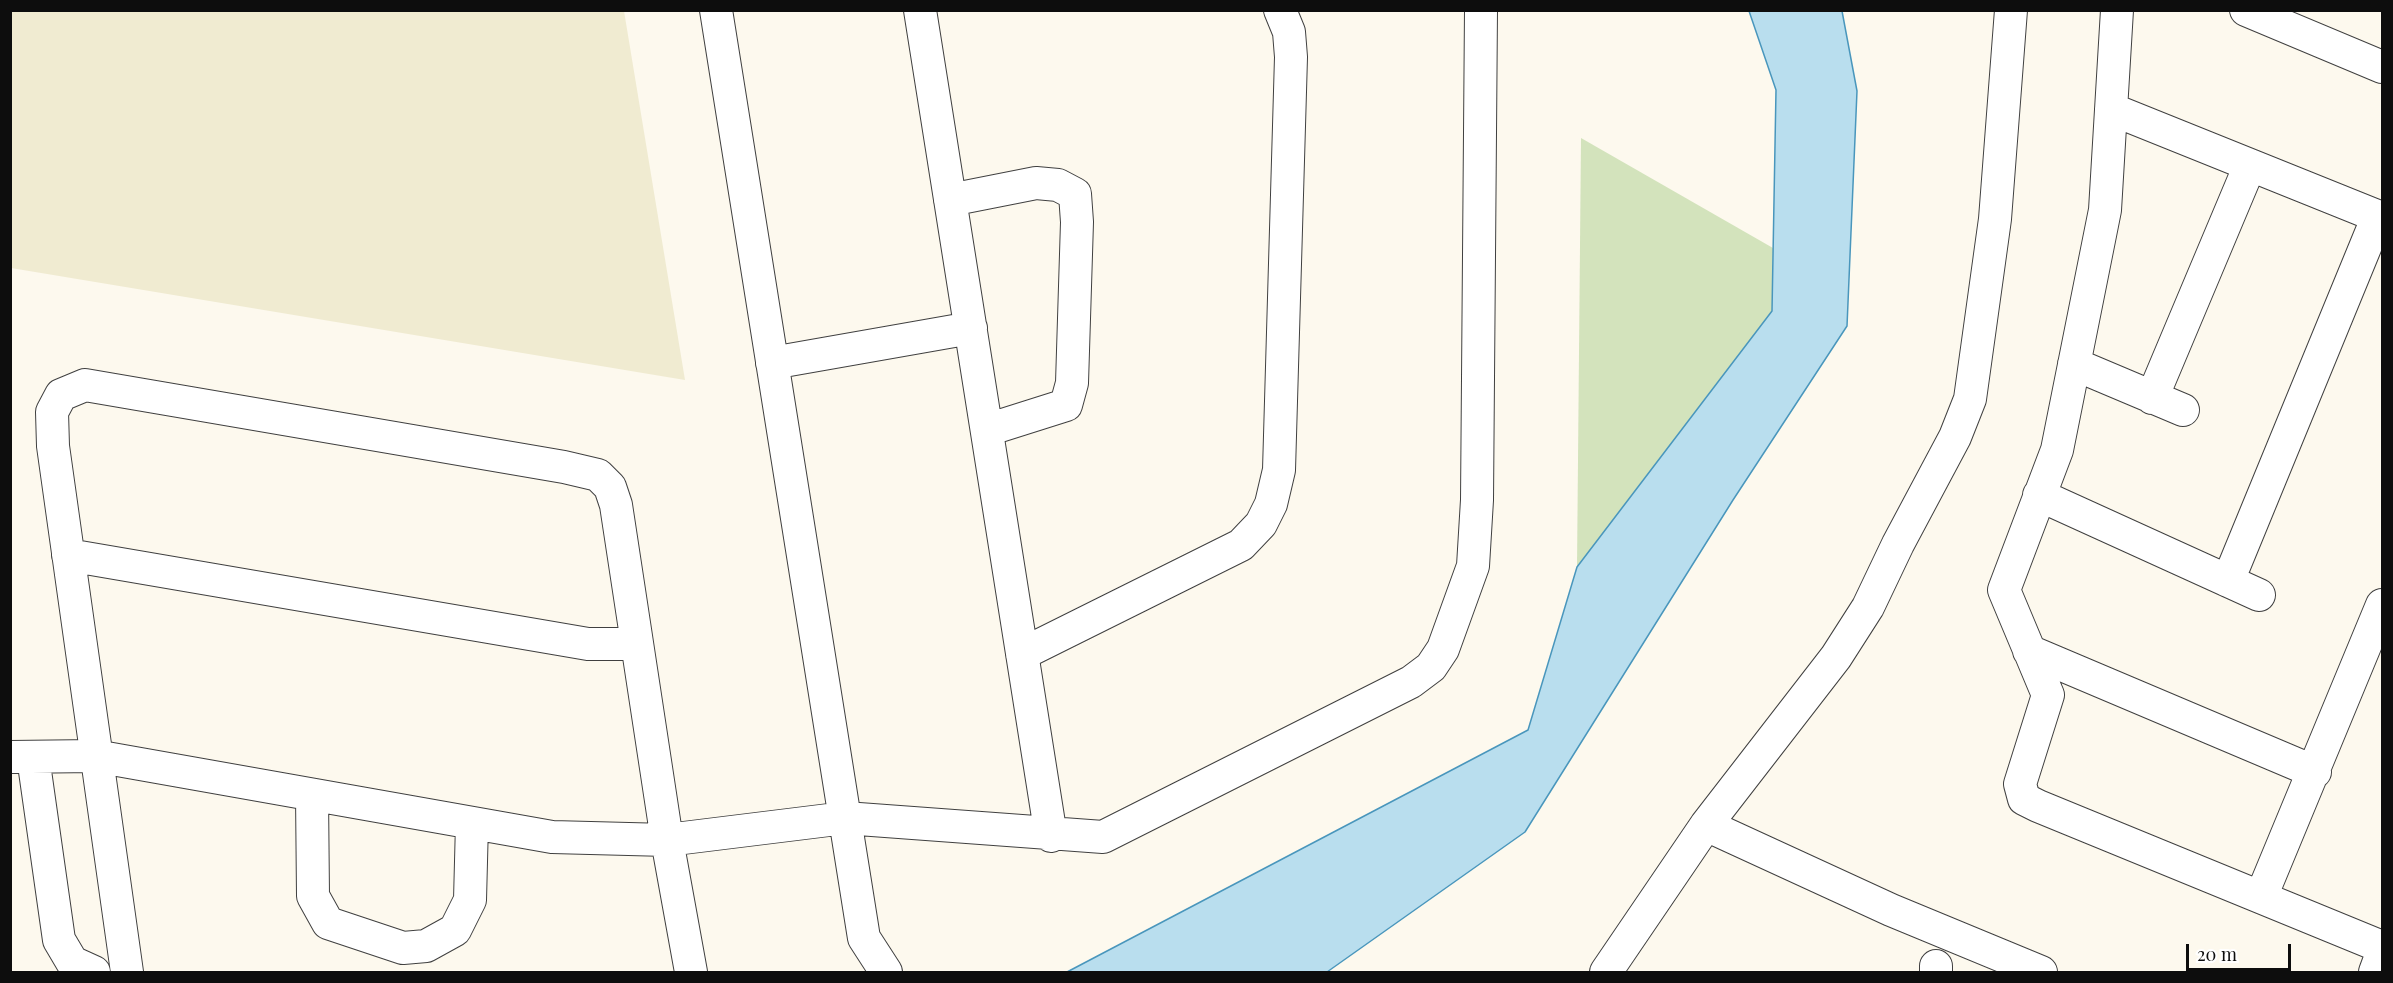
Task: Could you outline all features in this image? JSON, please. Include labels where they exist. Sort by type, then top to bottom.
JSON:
[{"type":"street","points":[[716,10],[864,938],[886,972]]},
{"type":"street","points":[[920,10],[1051,836]]},
{"type":"street","points":[[1022,654],[1241,545],[1262,524],[1271,504],[1280,470],[1291,57],[1289,32],[1280,10]]},
{"type":"street","points":[[94,972],[72,962],[59,940],[22,757],[95,756],[552,837],[667,840],[845,818],[1051,836],[1103,837],[1411,682],[1431,668],[1443,649],[1473,566],[1477,500],[1481,10]]},
{"type":"street","points":[[1606,972],[1707,825],[1836,657],[1868,607],[1898,544],[1955,438],[1970,399],[1995,219],[2011,10]]},
{"type":"street","points":[[2117,10],[2105,210],[2057,450],[2004,590],[2048,695],[2020,784],[2024,799],[2382,947]]},
{"type":"street","points":[[2246,10],[2382,67]]},
{"type":"street","points":[[2111,109],[2380,217],[2228,581]]},
{"type":"street","points":[[2152,398],[2250,165]]},
{"type":"street","points":[[950,201],[1036,183],[1058,185],[1075,194],[1077,222],[1072,383],[1066,405],[987,430]]},
{"type":"street","points":[[772,363],[971,328]]},
{"type":"street","points":[[2074,364],[2183,410]]},
{"type":"street","points":[[127,972],[53,446],[52,412],[60,395],[85,385],[564,466],[598,476],[610,487],[616,505],[667,840],[691,972]]},
{"type":"street","points":[[2039,495],[2259,595]]},
{"type":"street","points":[[68,555],[588,644],[637,644]]},
{"type":"street","points":[[2261,897],[2315,772],[2382,605]]},
{"type":"street","points":[[2029,651],[2315,772]]},
{"type":"street","points":[[312,795],[313,896],[328,922],[403,948],[426,946],[456,930],[470,900],[472,823]]},
{"type":"street","points":[[1707,825],[1891,910],[2041,972]]},
{"type":"street","points":[[2375,972],[2382,953]]},
{"type":"shaded area","points":[[10,11],[624,11],[685,380],[11,268]]},
{"type":"green space","points":[[1581,138],[1773,248],[1772,311],[1577,567]]},
{"type":"water","points":[[1749,11],[1842,11],[1857,91],[1847,326],[1733,500],[1525,832],[1327,972],[1067,972],[1528,730],[1577,567],[1772,311],[1776,90]]}]
